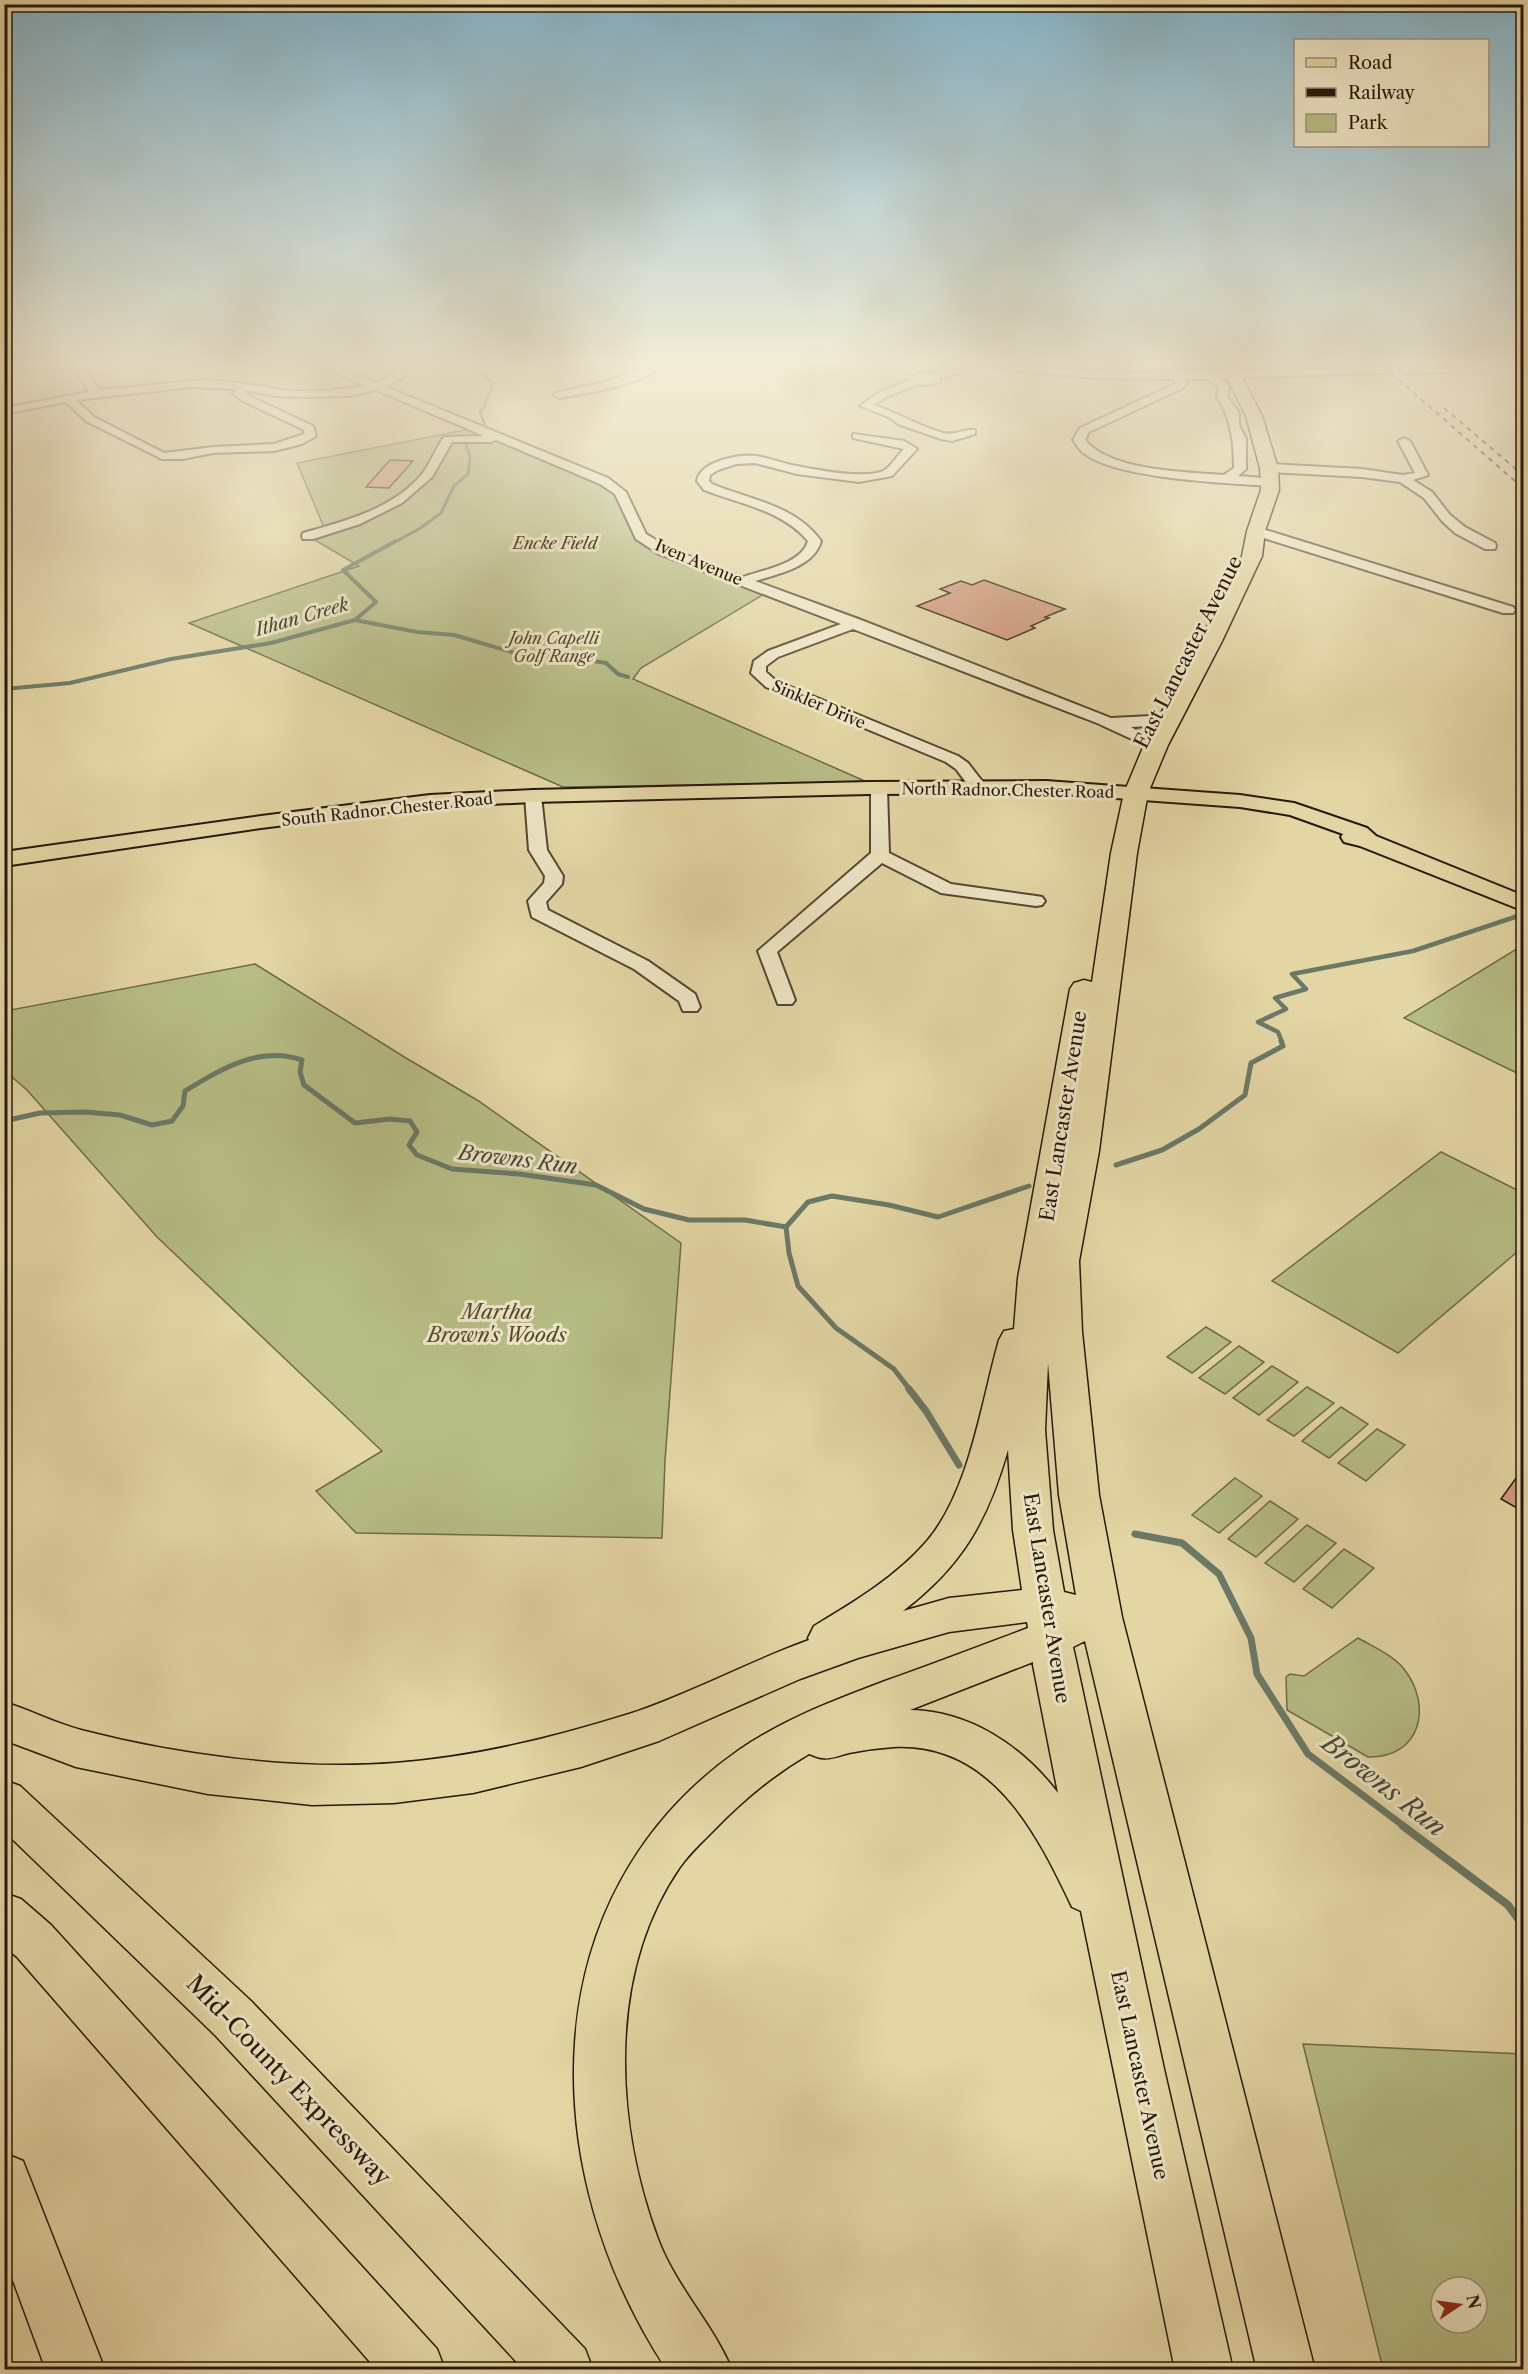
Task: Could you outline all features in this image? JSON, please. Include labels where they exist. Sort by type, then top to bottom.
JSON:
[{"type":"highway","name":"East Lancaster Avenue","points":[[1204,2370],[1109,1932],[1046,1621],[1033,1530],[1026,1430],[1035,1278],[1097,916],[1102,854],[1107,828],[1156,745],[1211,641],[1252,556],[1256,531],[1267,504],[1270,477]]},
{"type":"highway","name":"East Lancaster Avenue","points":[[1256,531],[1236,554],[1146,729],[1128,792],[1124,854],[1083,1151],[1062,1261],[1064,1332],[1078,1495],[1101,1617],[1286,2370]]},
{"type":"highway","points":[[785,1667],[882,1604],[930,1563],[952,1537],[967,1509],[984,1463],[1035,1278]]},
{"type":"highway","points":[[4,1720],[75,1748],[208,1774],[312,1785],[394,1783],[509,1767],[581,1749],[643,1728],[785,1667],[850,1643],[949,1615],[1046,1621],[1101,1617]]},
{"type":"highway","points":[[703,2370],[660,2302],[632,2245],[612,2180],[603,2132],[600,2080],[601,2030],[606,1989],[616,1952],[644,1883],[663,1852],[683,1830],[726,1785],[759,1761],[805,1733],[1046,1621]]},
{"type":"highway","points":[[759,1761],[817,1741],[878,1730],[928,1730],[947,1734],[968,1743],[1012,1771],[1045,1810],[1059,1832],[1109,1932]]},
{"type":"highway","name":"Mid-County Expressway","points":[[4,1800],[232,2018],[564,2370]]},
{"type":"highway","points":[[4,1915],[34,1941],[416,2370]]},
{"type":"highway","points":[[4,2180],[76,2370]]},
{"type":"main road","name":"North Radnor Chester Road","points":[[879,788],[1046,787],[1128,792],[1169,800],[1290,814],[1368,841],[1524,904]]},
{"type":"main road","name":"South Radnor Chester Road","points":[[4,859],[261,822],[429,801],[533,796],[879,788]]},
{"type":"street","points":[[308,536],[368,518],[390,506],[426,477]]},
{"type":"street","name":"Iven Avenue","points":[[594,477],[620,492],[640,536],[664,551],[1103,720],[1146,729]]},
{"type":"street","points":[[704,477],[703,482],[708,486],[783,514],[803,527],[815,541],[814,548],[802,560],[743,581]]},
{"type":"street","points":[[1205,477],[1245,477]]},
{"type":"street","points":[[1388,477],[1403,479],[1414,477]]},
{"type":"street","points":[[1403,479],[1428,495],[1446,518],[1460,530],[1490,546]]},
{"type":"street","points":[[1256,531],[1508,610]]},
{"type":"street","points":[[1252,556],[1263,550],[1279,547],[1313,550]]},
{"type":"street","name":"Sinkler Drive","points":[[856,624],[773,654],[759,664],[758,673],[771,684],[952,759],[962,766],[980,789]]},
{"type":"street","points":[[879,788],[880,855]]},
{"type":"street","points":[[533,796],[538,850],[554,876],[553,884],[537,901],[539,913],[642,965],[688,998],[690,1007]]},
{"type":"street","points":[[880,855],[947,889],[1036,901]]},
{"type":"street","points":[[785,1000],[767,951],[880,855]]},
{"type":"green space","points":[[303,477],[586,477],[620,492],[641,536],[769,591],[641,668],[633,679],[867,782],[563,787],[189,623],[359,566],[308,536],[325,530]]},
{"type":"green space","points":[[1523,945],[1523,1076],[1404,1018]]},
{"type":"green space","name":"Martha Brown's Woods","points":[[255,964],[477,1100],[681,1243],[665,1461],[662,1538],[356,1533],[316,1491],[382,1451],[157,1237],[27,1090],[5,1071],[5,1011]]},
{"type":"green space","points":[[1441,1152],[1523,1193],[1523,1247],[1398,1353],[1272,1281]]},
{"type":"green space","points":[[1206,1327],[1231,1342],[1192,1373],[1167,1357]]},
{"type":"green space","points":[[1239,1346],[1264,1362],[1225,1394],[1199,1378]]},
{"type":"green space","points":[[1272,1366],[1298,1382],[1259,1415],[1233,1398]]},
{"type":"green space","points":[[1307,1387],[1334,1403],[1294,1436],[1267,1420]]},
{"type":"green space","points":[[1341,1407],[1368,1424],[1329,1458],[1302,1441]]},
{"type":"green space","points":[[1377,1429],[1405,1445],[1366,1481],[1338,1463]]},
{"type":"green space","points":[[1235,1478],[1262,1496],[1219,1533],[1192,1515]]},
{"type":"green space","points":[[1270,1501],[1298,1519],[1256,1557],[1228,1539]]},
{"type":"green space","points":[[1307,1525],[1336,1543],[1294,1582],[1265,1563]]},
{"type":"green space","points":[[1344,1549],[1374,1568],[1332,1608],[1303,1589]]},
{"type":"green space","points":[[1358,1638],[1400,1664],[1413,1683],[1418,1698],[1417,1727],[1400,1749],[1386,1755],[1368,1757],[1287,1710],[1286,1677],[1290,1674],[1304,1676]]},
{"type":"green space","points":[[1303,2044],[1523,2054],[1523,2369],[1383,2369]]},
{"type":"building","points":[[375,477],[399,477],[389,488],[366,487]]},
{"type":"building","points":[[984,580],[1065,609],[1031,626],[1035,628],[1007,640],[917,606],[950,593],[940,589],[961,581],[972,585]]},
{"type":"building","points":[[1524,1467],[1524,1512],[1501,1499]]},
{"type":"waterway","name":"Ithan Creek","points":[[393,543],[419,529],[441,513],[454,486],[465,477]]},
{"type":"waterway","name":"Ithan Creek","points":[[355,620],[376,602],[343,570],[396,541]]},
{"type":"waterway","name":"Ithan Creek","points":[[4,689],[70,683],[171,659],[271,643],[355,620]]},
{"type":"waterway","points":[[355,620],[417,632],[454,635],[515,653],[551,654],[606,663],[618,674],[628,677]]},
{"type":"waterway","points":[[1282,1042],[1278,1032],[1258,1022],[1286,1009],[1275,998],[1306,989],[1292,974],[1413,951],[1524,914]]},
{"type":"waterway","points":[[1116,1165],[1162,1150],[1199,1129],[1245,1095],[1251,1063],[1283,1046],[1281,1041]]},
{"type":"waterway","name":"Browns Run","points":[[4,1121],[40,1113],[85,1112],[120,1115],[152,1125],[172,1121],[183,1106],[185,1091],[213,1075],[256,1057],[286,1056],[302,1060],[300,1072],[304,1085],[355,1123],[390,1119],[410,1121],[417,1132],[409,1145],[417,1155],[452,1169],[519,1174],[596,1185],[644,1209],[689,1220],[745,1220],[786,1227]]},
{"type":"waterway","points":[[786,1227],[808,1202],[832,1196],[889,1205],[938,1217],[1029,1186]]},
{"type":"waterway","name":"Browns Run","points":[[786,1227],[789,1253],[798,1286],[836,1328],[894,1369],[910,1390]]},
{"type":"waterway","name":"Browns Run","points":[[909,1389],[926,1411],[959,1465]]},
{"type":"waterway","name":"Browns Run","points":[[1135,1534],[1182,1543],[1219,1574],[1251,1638],[1257,1674],[1308,1754],[1405,1827]]},
{"type":"waterway","name":"Browns Run","points":[[1403,1826],[1508,1905],[1524,1927]]},
{"type":"railway","points":[[1510,477],[1524,489]]},
{"type":"park label","name":"Encke Field","points":[[555,543]]},
{"type":"park label","name":"John Capelli Golf Range","points":[[554,647]]}]
